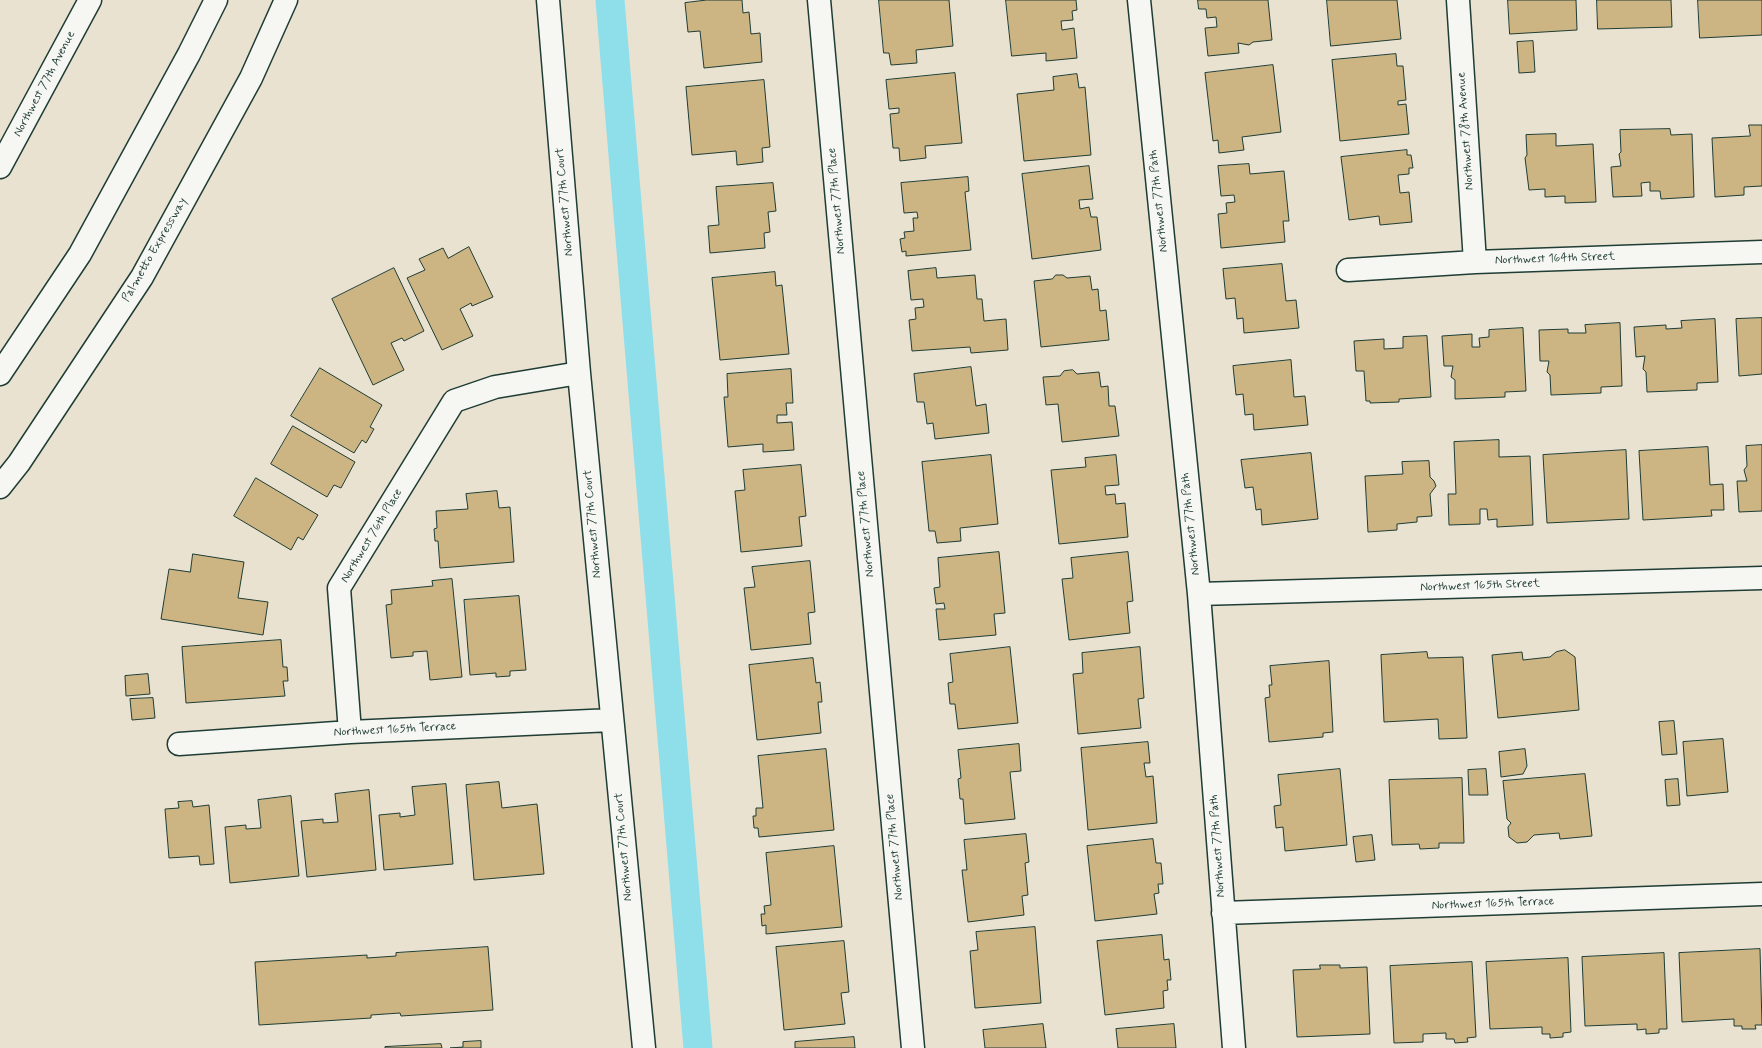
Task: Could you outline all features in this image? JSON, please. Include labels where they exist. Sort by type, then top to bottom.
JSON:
[{"type":"main road","name":"Northwest 77th Avenue","points":[[0,167],[90,0]]},
{"type":"main road","points":[[0,374],[80,254],[216,0]]},
{"type":"main road","name":"Palmetto Expressway","points":[[0,486],[23,456],[142,277],[251,78],[286,0]]},
{"type":"main road","name":"Northwest 77th Court","points":[[548,0],[579,373],[644,1048]]},
{"type":"main road","name":"Northwest 77th Place","points":[[819,0],[913,1048]]},
{"type":"main road","name":"Northwest 77th Path","points":[[1139,0],[1199,594],[1234,1048]]},
{"type":"main road","name":"Northwest 78th Avenue","points":[[1458,0],[1475,262]]},
{"type":"main road","name":"Northwest 164th Street","points":[[1348,270],[1475,262],[1762,252]]},
{"type":"main road","name":"Northwest 76th Place","points":[[350,732],[340,588],[454,401],[495,387],[579,373]]},
{"type":"main road","name":"Northwest 165th Street","points":[[1199,594],[1762,578]]},
{"type":"main road","name":"Northwest 165th Terrace","points":[[178,744],[350,732],[612,720]]},
{"type":"main road","name":"Northwest 165th Terrace","points":[[1223,913],[1762,894]]},
{"type":"building","points":[[707,0],[742,0],[743,13],[749,12],[751,34],[760,33],[762,62],[704,68],[700,31],[688,32],[685,3]]},
{"type":"building","points":[[879,0],[949,0],[953,46],[916,50],[917,63],[891,65],[889,53],[884,53]]},
{"type":"building","points":[[1006,0],[1076,0],[1077,10],[1072,11],[1073,20],[1061,21],[1062,30],[1074,28],[1077,58],[1046,61],[1046,53],[1012,56]]},
{"type":"building","points":[[1198,0],[1268,0],[1272,40],[1253,42],[1249,45],[1238,43],[1239,53],[1208,56],[1205,28],[1217,27],[1216,17],[1207,18],[1206,9],[1199,9]]},
{"type":"building","points":[[1327,0],[1397,0],[1401,39],[1331,46]]},
{"type":"building","points":[[1508,0],[1576,0],[1577,30],[1510,34]]},
{"type":"building","points":[[1597,0],[1671,0],[1672,27],[1598,29]]},
{"type":"building","points":[[1698,0],[1762,0],[1762,35],[1700,38]]},
{"type":"building","points":[[1533,41],[1535,72],[1519,73],[1517,42]]},
{"type":"building","points":[[1396,54],[1397,66],[1403,66],[1406,100],[1398,101],[1398,105],[1406,104],[1409,134],[1340,141],[1332,60]]},
{"type":"building","points":[[1273,65],[1281,132],[1242,137],[1244,150],[1219,153],[1218,140],[1213,141],[1205,73]]},
{"type":"building","points":[[955,73],[962,143],[925,146],[926,158],[900,161],[899,148],[893,148],[890,114],[899,113],[899,108],[889,109],[886,80]]},
{"type":"building","points":[[1077,74],[1079,88],[1085,87],[1091,155],[1024,161],[1017,94],[1054,90],[1053,77]]},
{"type":"building","points":[[764,80],[770,147],[762,148],[763,162],[737,165],[736,151],[692,155],[686,87]]},
{"type":"building","points":[[1749,125],[1762,125],[1762,186],[1744,187],[1744,195],[1715,197],[1712,138],[1750,136]]},
{"type":"building","points":[[1670,129],[1671,135],[1692,134],[1694,197],[1661,199],[1660,191],[1650,191],[1650,182],[1641,183],[1642,196],[1613,197],[1611,167],[1621,166],[1619,154],[1621,152],[1620,130]]},
{"type":"building","points":[[1556,134],[1556,146],[1593,144],[1596,202],[1565,203],[1565,196],[1545,197],[1545,189],[1529,190],[1525,158],[1527,155],[1526,135]]},
{"type":"building","points":[[1407,150],[1407,155],[1411,155],[1413,168],[1409,168],[1409,174],[1398,175],[1400,193],[1409,192],[1412,222],[1380,225],[1379,216],[1349,220],[1341,157]]},
{"type":"building","points":[[1249,164],[1250,174],[1284,171],[1289,221],[1283,221],[1285,242],[1221,248],[1218,214],[1227,213],[1226,203],[1235,202],[1234,195],[1221,196],[1218,166]]},
{"type":"building","points":[[1089,166],[1093,199],[1079,200],[1080,209],[1089,207],[1091,217],[1097,217],[1101,250],[1032,259],[1022,174]]},
{"type":"building","points":[[968,177],[969,191],[965,192],[971,250],[906,256],[906,251],[902,252],[900,239],[905,238],[904,232],[914,231],[913,218],[918,218],[917,212],[904,213],[901,183]]},
{"type":"building","points":[[773,183],[776,211],[768,212],[770,232],[764,233],[765,248],[710,253],[708,226],[719,225],[716,187]]},
{"type":"building","points":[[469,247],[493,297],[472,306],[471,303],[460,309],[473,336],[442,350],[407,278],[425,270],[419,259],[443,248],[448,258]]},
{"type":"building","points":[[1282,264],[1286,301],[1296,300],[1299,328],[1244,333],[1243,318],[1237,319],[1235,298],[1226,299],[1223,269]]},
{"type":"building","points":[[394,268],[424,331],[404,341],[402,338],[391,343],[404,370],[373,385],[332,299]]},
{"type":"building","points":[[936,268],[937,278],[975,275],[977,299],[982,299],[984,321],[1006,319],[1008,350],[971,353],[970,347],[912,351],[909,320],[916,319],[915,308],[924,307],[923,299],[911,300],[908,271]]},
{"type":"building","points":[[775,272],[776,286],[782,285],[789,354],[720,360],[712,278]]},
{"type":"building","points":[[1056,275],[1063,275],[1067,278],[1090,276],[1092,290],[1098,289],[1100,311],[1106,310],[1109,340],[1041,347],[1034,281],[1052,279]]},
{"type":"building","points":[[1762,318],[1762,374],[1739,376],[1736,319]]},
{"type":"building","points":[[1715,319],[1718,382],[1697,383],[1697,390],[1647,392],[1646,372],[1643,369],[1645,356],[1636,357],[1634,327],[1666,325],[1666,329],[1682,328],[1681,321]]},
{"type":"building","points":[[1620,323],[1622,386],[1601,387],[1601,393],[1551,395],[1550,375],[1547,372],[1549,361],[1540,361],[1539,330],[1568,329],[1568,333],[1586,333],[1585,325]]},
{"type":"building","points":[[1523,328],[1526,391],[1505,392],[1505,397],[1455,399],[1455,380],[1451,377],[1453,366],[1444,366],[1442,336],[1472,334],[1472,347],[1480,347],[1479,338],[1489,337],[1489,330]]},
{"type":"building","points":[[1427,336],[1431,397],[1399,399],[1399,402],[1370,403],[1370,401],[1366,401],[1364,371],[1356,371],[1354,341],[1384,339],[1384,349],[1403,348],[1403,337]]},
{"type":"building","points":[[1291,360],[1294,397],[1305,396],[1308,425],[1254,430],[1253,414],[1245,415],[1243,394],[1236,395],[1233,366]]},
{"type":"building","points":[[971,367],[976,406],[986,404],[989,433],[935,439],[933,423],[927,424],[924,402],[917,402],[914,374]]},
{"type":"building","points":[[320,368],[382,405],[370,427],[374,429],[366,443],[362,440],[354,453],[291,416]]},
{"type":"building","points":[[791,369],[793,403],[786,403],[787,415],[777,415],[777,423],[792,422],[794,450],[763,452],[763,444],[728,447],[724,397],[728,397],[727,374]]},
{"type":"building","points":[[1073,370],[1077,374],[1099,372],[1101,387],[1108,386],[1109,406],[1115,406],[1119,436],[1062,442],[1058,404],[1046,405],[1043,377],[1060,376],[1064,371]]},
{"type":"building","points":[[293,426],[355,462],[341,488],[334,485],[327,497],[271,464]]},
{"type":"building","points":[[1499,440],[1499,457],[1530,456],[1533,525],[1497,527],[1497,519],[1488,520],[1487,509],[1480,509],[1480,524],[1449,525],[1448,494],[1456,494],[1454,442]]},
{"type":"building","points":[[1762,445],[1762,511],[1739,512],[1737,481],[1747,481],[1744,470],[1747,466],[1746,446]]},
{"type":"building","points":[[1708,447],[1710,485],[1723,484],[1724,510],[1711,510],[1712,516],[1643,520],[1639,451]]},
{"type":"building","points":[[1626,450],[1629,519],[1547,523],[1543,455]]},
{"type":"building","points":[[1311,453],[1318,519],[1262,525],[1261,509],[1256,510],[1253,487],[1245,488],[1241,460]]},
{"type":"building","points":[[991,455],[998,524],[960,528],[961,541],[937,543],[935,531],[929,531],[922,462]]},
{"type":"building","points":[[1116,455],[1119,485],[1105,486],[1106,495],[1115,494],[1116,504],[1125,503],[1128,537],[1059,544],[1051,470],[1086,467],[1085,458]]},
{"type":"building","points":[[1429,461],[1430,477],[1436,486],[1430,494],[1432,516],[1417,517],[1417,522],[1397,524],[1397,530],[1368,532],[1365,476],[1403,474],[1402,462]]},
{"type":"building","points":[[801,465],[806,516],[799,517],[802,546],[741,552],[735,491],[745,490],[743,470]]},
{"type":"building","points":[[256,478],[318,515],[303,540],[298,537],[291,550],[234,516]]},
{"type":"building","points":[[497,491],[499,508],[510,507],[514,562],[440,568],[438,541],[435,541],[434,529],[437,528],[436,511],[468,509],[466,494]]},
{"type":"building","points":[[999,552],[1005,613],[994,614],[996,635],[939,640],[936,609],[945,609],[944,603],[936,604],[934,588],[940,587],[938,558]]},
{"type":"building","points":[[1128,552],[1133,601],[1127,602],[1130,633],[1069,640],[1062,579],[1073,578],[1071,558]]},
{"type":"building","points":[[193,554],[244,562],[238,598],[268,602],[263,635],[161,619],[169,569],[190,572]]},
{"type":"building","points":[[810,561],[815,612],[808,613],[811,644],[751,650],[744,588],[755,587],[752,567]]},
{"type":"building","points":[[452,579],[462,677],[430,680],[427,651],[413,652],[413,656],[391,658],[386,605],[392,604],[391,590],[433,586],[432,581]]},
{"type":"building","points":[[519,596],[526,670],[510,671],[510,676],[496,677],[496,673],[470,675],[464,600]]},
{"type":"building","points":[[281,640],[283,667],[287,667],[288,681],[283,681],[285,696],[186,703],[182,647]]},
{"type":"building","points":[[1010,647],[1018,723],[958,729],[955,704],[950,704],[948,683],[953,682],[950,654]]},
{"type":"building","points":[[1140,647],[1144,698],[1138,699],[1141,728],[1078,734],[1073,674],[1083,673],[1082,653]]},
{"type":"building","points":[[1565,650],[1575,657],[1579,710],[1498,718],[1492,655],[1522,652],[1523,660],[1550,657],[1556,652]]},
{"type":"building","points":[[1427,652],[1428,658],[1463,657],[1467,738],[1439,739],[1438,719],[1384,722],[1381,655]]},
{"type":"building","points":[[813,658],[816,683],[820,682],[822,702],[818,702],[821,733],[757,740],[749,665]]},
{"type":"building","points":[[1329,661],[1333,732],[1323,733],[1323,737],[1269,742],[1265,698],[1270,697],[1269,685],[1272,685],[1270,666]]},
{"type":"building","points":[[148,674],[150,694],[126,696],[125,676]]},
{"type":"building","points":[[153,698],[155,718],[132,720],[130,699]]},
{"type":"building","points":[[1674,721],[1677,754],[1662,755],[1659,722]]},
{"type":"building","points":[[1723,739],[1728,792],[1687,796],[1683,742]]},
{"type":"building","points":[[1148,742],[1150,763],[1144,763],[1146,777],[1153,776],[1157,823],[1088,830],[1081,748]]},
{"type":"building","points":[[1019,744],[1021,771],[1010,772],[1015,819],[965,824],[963,799],[960,799],[958,779],[961,778],[958,750]]},
{"type":"building","points":[[826,749],[834,830],[759,837],[758,828],[754,828],[753,816],[756,816],[756,808],[763,808],[758,756]]},
{"type":"building","points":[[1525,749],[1527,766],[1523,774],[1501,777],[1499,752]]},
{"type":"building","points":[[1340,769],[1347,845],[1285,851],[1283,827],[1276,828],[1274,806],[1281,805],[1278,775]]},
{"type":"building","points":[[1486,769],[1488,795],[1469,795],[1468,770]]},
{"type":"building","points":[[1585,774],[1592,836],[1560,839],[1559,833],[1534,835],[1527,842],[1517,843],[1509,837],[1508,827],[1511,823],[1507,819],[1503,781]]},
{"type":"building","points":[[1462,778],[1464,843],[1439,843],[1439,848],[1420,849],[1419,844],[1392,845],[1389,780]]},
{"type":"building","points":[[1678,779],[1680,805],[1667,806],[1665,780]]},
{"type":"building","points":[[499,782],[502,808],[537,804],[544,874],[474,880],[466,785]]},
{"type":"building","points":[[446,784],[453,864],[384,870],[379,815],[400,813],[400,817],[415,815],[412,787]]},
{"type":"building","points":[[369,790],[376,870],[307,877],[301,821],[323,819],[323,823],[338,822],[335,794]]},
{"type":"building","points":[[291,796],[299,876],[230,883],[225,827],[246,825],[246,829],[261,828],[258,800]]},
{"type":"building","points":[[192,801],[193,807],[209,805],[214,864],[200,865],[199,856],[169,858],[165,809],[179,808],[178,802]]},
{"type":"building","points":[[1026,834],[1029,862],[1025,863],[1028,895],[1022,896],[1024,915],[968,922],[962,870],[967,870],[964,840]]},
{"type":"building","points":[[1372,835],[1375,860],[1356,862],[1353,837]]},
{"type":"building","points":[[1153,839],[1156,863],[1161,863],[1163,884],[1158,884],[1159,893],[1154,894],[1157,914],[1095,921],[1087,846]]},
{"type":"building","points":[[834,846],[842,927],[766,934],[766,925],[762,926],[761,914],[765,914],[764,906],[771,905],[766,853]]},
{"type":"building","points":[[1035,927],[1041,1003],[975,1008],[970,951],[978,950],[976,932]]},
{"type":"building","points":[[1162,935],[1164,960],[1169,959],[1171,980],[1167,980],[1168,990],[1163,991],[1164,1008],[1105,1015],[1097,941]]},
{"type":"building","points":[[844,941],[849,992],[841,993],[845,1024],[784,1030],[776,947]]},
{"type":"building","points":[[488,947],[493,1010],[401,1016],[400,1013],[371,1015],[371,1018],[259,1025],[255,962],[367,955],[367,958],[396,956],[396,953]]},
{"type":"building","points":[[1760,949],[1762,1025],[1755,1025],[1756,1029],[1742,1029],[1742,1026],[1734,1026],[1734,1019],[1682,1022],[1679,953]]},
{"type":"building","points":[[1664,953],[1667,1029],[1659,1029],[1659,1033],[1646,1034],[1646,1029],[1637,1030],[1637,1024],[1585,1026],[1582,957]]},
{"type":"building","points":[[1568,958],[1571,1032],[1563,1033],[1563,1037],[1550,1038],[1550,1034],[1542,1034],[1542,1027],[1490,1029],[1486,962]]},
{"type":"building","points":[[1472,962],[1476,1037],[1467,1038],[1468,1042],[1455,1043],[1454,1039],[1446,1039],[1446,1033],[1423,1034],[1423,1042],[1394,1043],[1390,966]]},
{"type":"building","points":[[1320,965],[1340,965],[1340,968],[1367,967],[1370,1034],[1297,1037],[1293,970],[1320,969]]},
{"type":"building","points":[[1043,1024],[1046,1048],[985,1048],[983,1030]]},
{"type":"building","points":[[1174,1024],[1176,1048],[1118,1048],[1116,1029]]},
{"type":"building","points":[[854,1037],[855,1048],[795,1048],[795,1042]]},
{"type":"building","points":[[481,1041],[481,1048],[450,1048],[463,1047],[463,1042]]},
{"type":"building","points":[[441,1044],[442,1048],[385,1048],[385,1047]]},
{"type":"waterway","points":[[610,0],[698,1048]]}]
